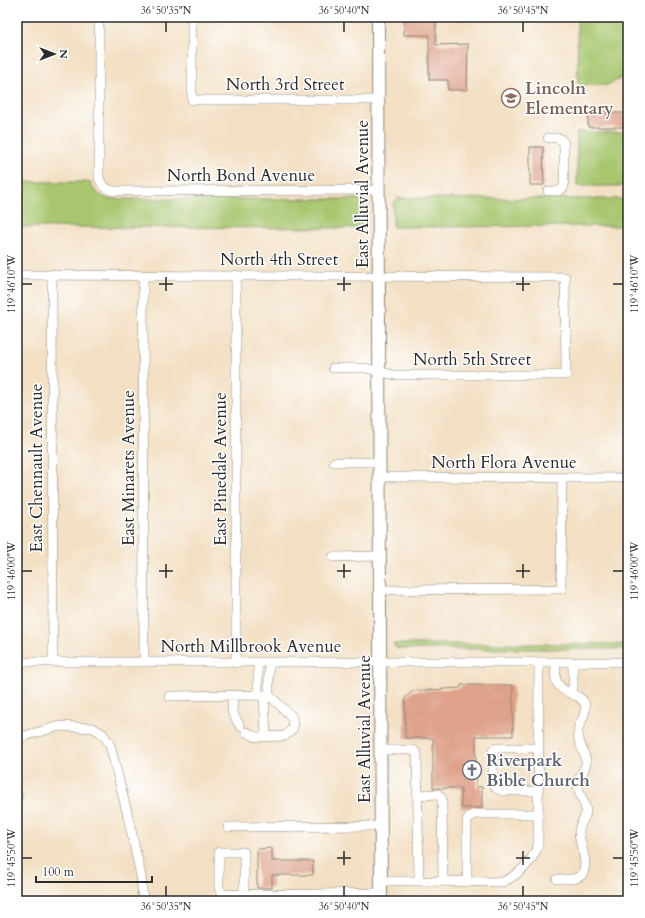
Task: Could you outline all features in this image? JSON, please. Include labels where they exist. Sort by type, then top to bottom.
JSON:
[{"type":"main road","name":"East Alluvial Avenue","points":[[378,17],[381,892]]},
{"type":"street","name":"North Bond Avenue","points":[[99,17],[99,178],[103,186],[115,191],[379,190]]},
{"type":"street","name":"North 3rd Street","points":[[192,17],[192,100],[379,100]]},
{"type":"street","points":[[548,138],[559,138],[564,143],[564,187],[559,191],[548,191]]},
{"type":"street","name":"North 4th Street","points":[[17,274],[566,276],[566,375]]},
{"type":"street","name":"East Chennault Avenue","points":[[52,274],[53,662]]},
{"type":"street","name":"East Minarets Avenue","points":[[143,275],[144,662]]},
{"type":"street","name":"East Pinedale Avenue","points":[[236,275],[236,662]]},
{"type":"street","points":[[334,368],[365,368],[379,371]]},
{"type":"street","name":"North 5th Street","points":[[379,371],[394,375],[566,375]]},
{"type":"street","points":[[334,462],[380,462]]},
{"type":"street","name":"North Flora Avenue","points":[[380,477],[628,478]]},
{"type":"street","points":[[380,590],[561,589],[562,478]]},
{"type":"street","points":[[334,557],[380,556]]},
{"type":"street","name":"North Millbrook Avenue","points":[[17,662],[628,662]]},
{"type":"street","points":[[258,662],[264,695],[266,736]]},
{"type":"street","points":[[264,695],[270,662]]},
{"type":"street","points":[[244,894],[244,852],[220,852],[219,888],[223,894],[244,894],[381,892],[419,881],[503,882],[512,877],[527,865],[535,856],[538,845],[539,662]]},
{"type":"street","points":[[556,662],[556,680],[559,686],[581,699],[585,704],[584,716],[578,729],[578,735],[586,763],[578,784],[579,792],[585,805],[584,820],[579,827],[579,844],[584,851],[585,859],[584,871],[582,875],[574,879],[557,879]]},
{"type":"street","points":[[573,662],[573,695]]},
{"type":"street","points":[[169,696],[264,695],[292,718],[293,728],[285,736],[256,737],[243,729],[232,712],[233,696]]},
{"type":"street","points":[[17,738],[60,726],[93,728],[103,734],[110,745],[128,816],[142,876],[143,901]]},
{"type":"street","points":[[538,791],[503,791],[496,788],[493,782],[493,750],[497,748],[539,748]]},
{"type":"street","points":[[381,750],[413,750],[417,754],[419,881]]},
{"type":"street","points":[[418,795],[438,794],[442,799],[443,881]]},
{"type":"street","points":[[467,882],[467,820],[470,816],[475,814],[538,814]]},
{"type":"street","points":[[228,828],[381,826]]},
{"type":"green space","points":[[577,17],[628,17],[628,75],[607,85],[578,85]]},
{"type":"green space","points":[[577,132],[628,132],[628,186],[577,186]]},
{"type":"green space","points":[[17,182],[90,182],[97,193],[108,199],[359,199],[363,204],[363,228],[17,227]]},
{"type":"green space","points":[[398,198],[628,199],[628,226],[393,227],[393,203]]},
{"type":"green space","points":[[393,644],[628,644],[628,649],[400,649],[396,648]]},
{"type":"building","points":[[404,17],[436,17],[436,45],[468,44],[467,90],[448,90],[448,80],[429,80],[429,35],[404,35]]},
{"type":"building","points":[[588,113],[628,113],[628,127],[588,127]]},
{"type":"building","points":[[530,147],[543,147],[544,185],[530,185]]},
{"type":"building","points":[[461,685],[513,685],[513,736],[476,736],[476,787],[482,787],[482,808],[461,808],[461,788],[433,788],[433,738],[405,738],[405,698],[413,691],[461,688]]},
{"type":"building","points":[[272,848],[272,861],[313,861],[313,875],[272,875],[272,888],[257,888],[257,849]]},
{"type":"place","name":"Lincoln Elementary","points":[[511,98]]},
{"type":"place","name":"Riverpark Bible Church","points":[[472,770]]}]
